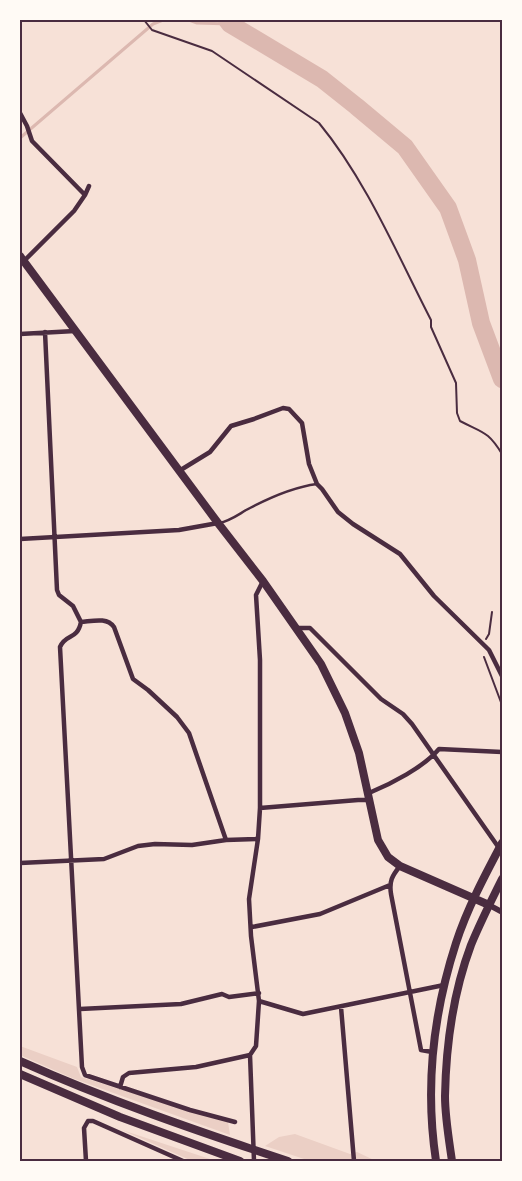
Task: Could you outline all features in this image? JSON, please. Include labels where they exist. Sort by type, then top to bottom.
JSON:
[{"type":"main road","points":[[22,259],[263,581],[321,664],[345,713],[359,753],[378,840],[388,857],[400,866],[489,905]]},
{"type":"main road","points":[[436,1161],[430,1099],[432,1052],[444,985],[456,942],[474,899],[501,846]]},
{"type":"main road","points":[[452,1161],[445,1098],[447,1053],[451,1026],[460,981],[472,944],[502,879]]},
{"type":"main road","points":[[20,1061],[120,1102],[288,1161]]},
{"type":"main road","points":[[20,1074],[120,1117],[240,1161]]},
{"type":"street","points":[[20,113],[32,141],[85,196]]},
{"type":"street","points":[[22,259],[66,220],[85,196],[89,186]]},
{"type":"street","points":[[20,334],[75,331]]},
{"type":"street","points":[[46,332],[54,537],[59,595],[73,606],[81,622],[79,632],[65,640],[60,646],[82,1067],[85,1075],[190,1110],[235,1122]]},
{"type":"street","points":[[179,471],[210,452],[231,426],[283,408],[289,409],[302,423],[308,464],[317,484],[338,512],[353,524],[400,554],[434,596],[489,650],[502,676]]},
{"type":"street","points":[[20,539],[179,530],[218,523]]},
{"type":"street","points":[[254,1161],[250,1055],[256,1046],[259,992],[251,936],[249,899],[258,839],[260,808],[260,660],[256,595],[263,581]]},
{"type":"street","points":[[81,622],[101,620],[111,623],[133,679],[178,717],[184,726],[193,743],[226,840]]},
{"type":"street","points":[[295,628],[310,628],[381,699],[404,714],[433,756],[501,846]]},
{"type":"street","points":[[260,808],[358,800],[370,797],[433,756],[439,749],[502,752]]},
{"type":"street","points":[[20,864],[104,859],[138,846],[155,844],[192,845],[226,840],[258,839]]},
{"type":"street","points":[[400,866],[392,877],[390,885],[421,1050],[432,1052]]},
{"type":"street","points":[[252,927],[320,914],[390,885]]},
{"type":"street","points":[[489,905],[502,912]]},
{"type":"street","points":[[259,1001],[303,1014],[444,985]]},
{"type":"street","points":[[80,1009],[180,1004],[222,994],[229,997],[259,992]]},
{"type":"street","points":[[341,1007],[354,1161]]},
{"type":"street","points":[[120,1087],[123,1077],[129,1073],[196,1067],[250,1055]]},
{"type":"street","points":[[86,1161],[84,1128],[88,1121],[93,1121],[184,1161]]},
{"type":"lane","points":[[218,523],[227,522],[267,499],[308,485],[317,484]]},
{"type":"path","points":[[145,21],[152,30],[212,51],[319,123],[325,130],[356,174],[431,320],[431,327],[456,383],[457,413],[460,421],[485,432],[494,441],[502,454]]},
{"type":"shaded area","points":[[20,1046],[77,1067],[81,1077],[228,1122],[230,1135],[72,1078],[20,1055]]},
{"type":"shaded area","points":[[122,1130],[216,1161],[192,1161]]},
{"type":"shaded area","points":[[295,1134],[350,1154],[357,1152],[376,1161],[310,1161],[265,1146],[279,1137]]},
{"type":"waterway","points":[[20,138],[153,24],[163,20]]},
{"type":"waterway","points":[[189,20],[197,23],[230,24]]},
{"type":"waterway","points":[[227,20],[230,24],[322,79],[405,147],[448,208],[467,260],[481,323],[502,379]]}]
